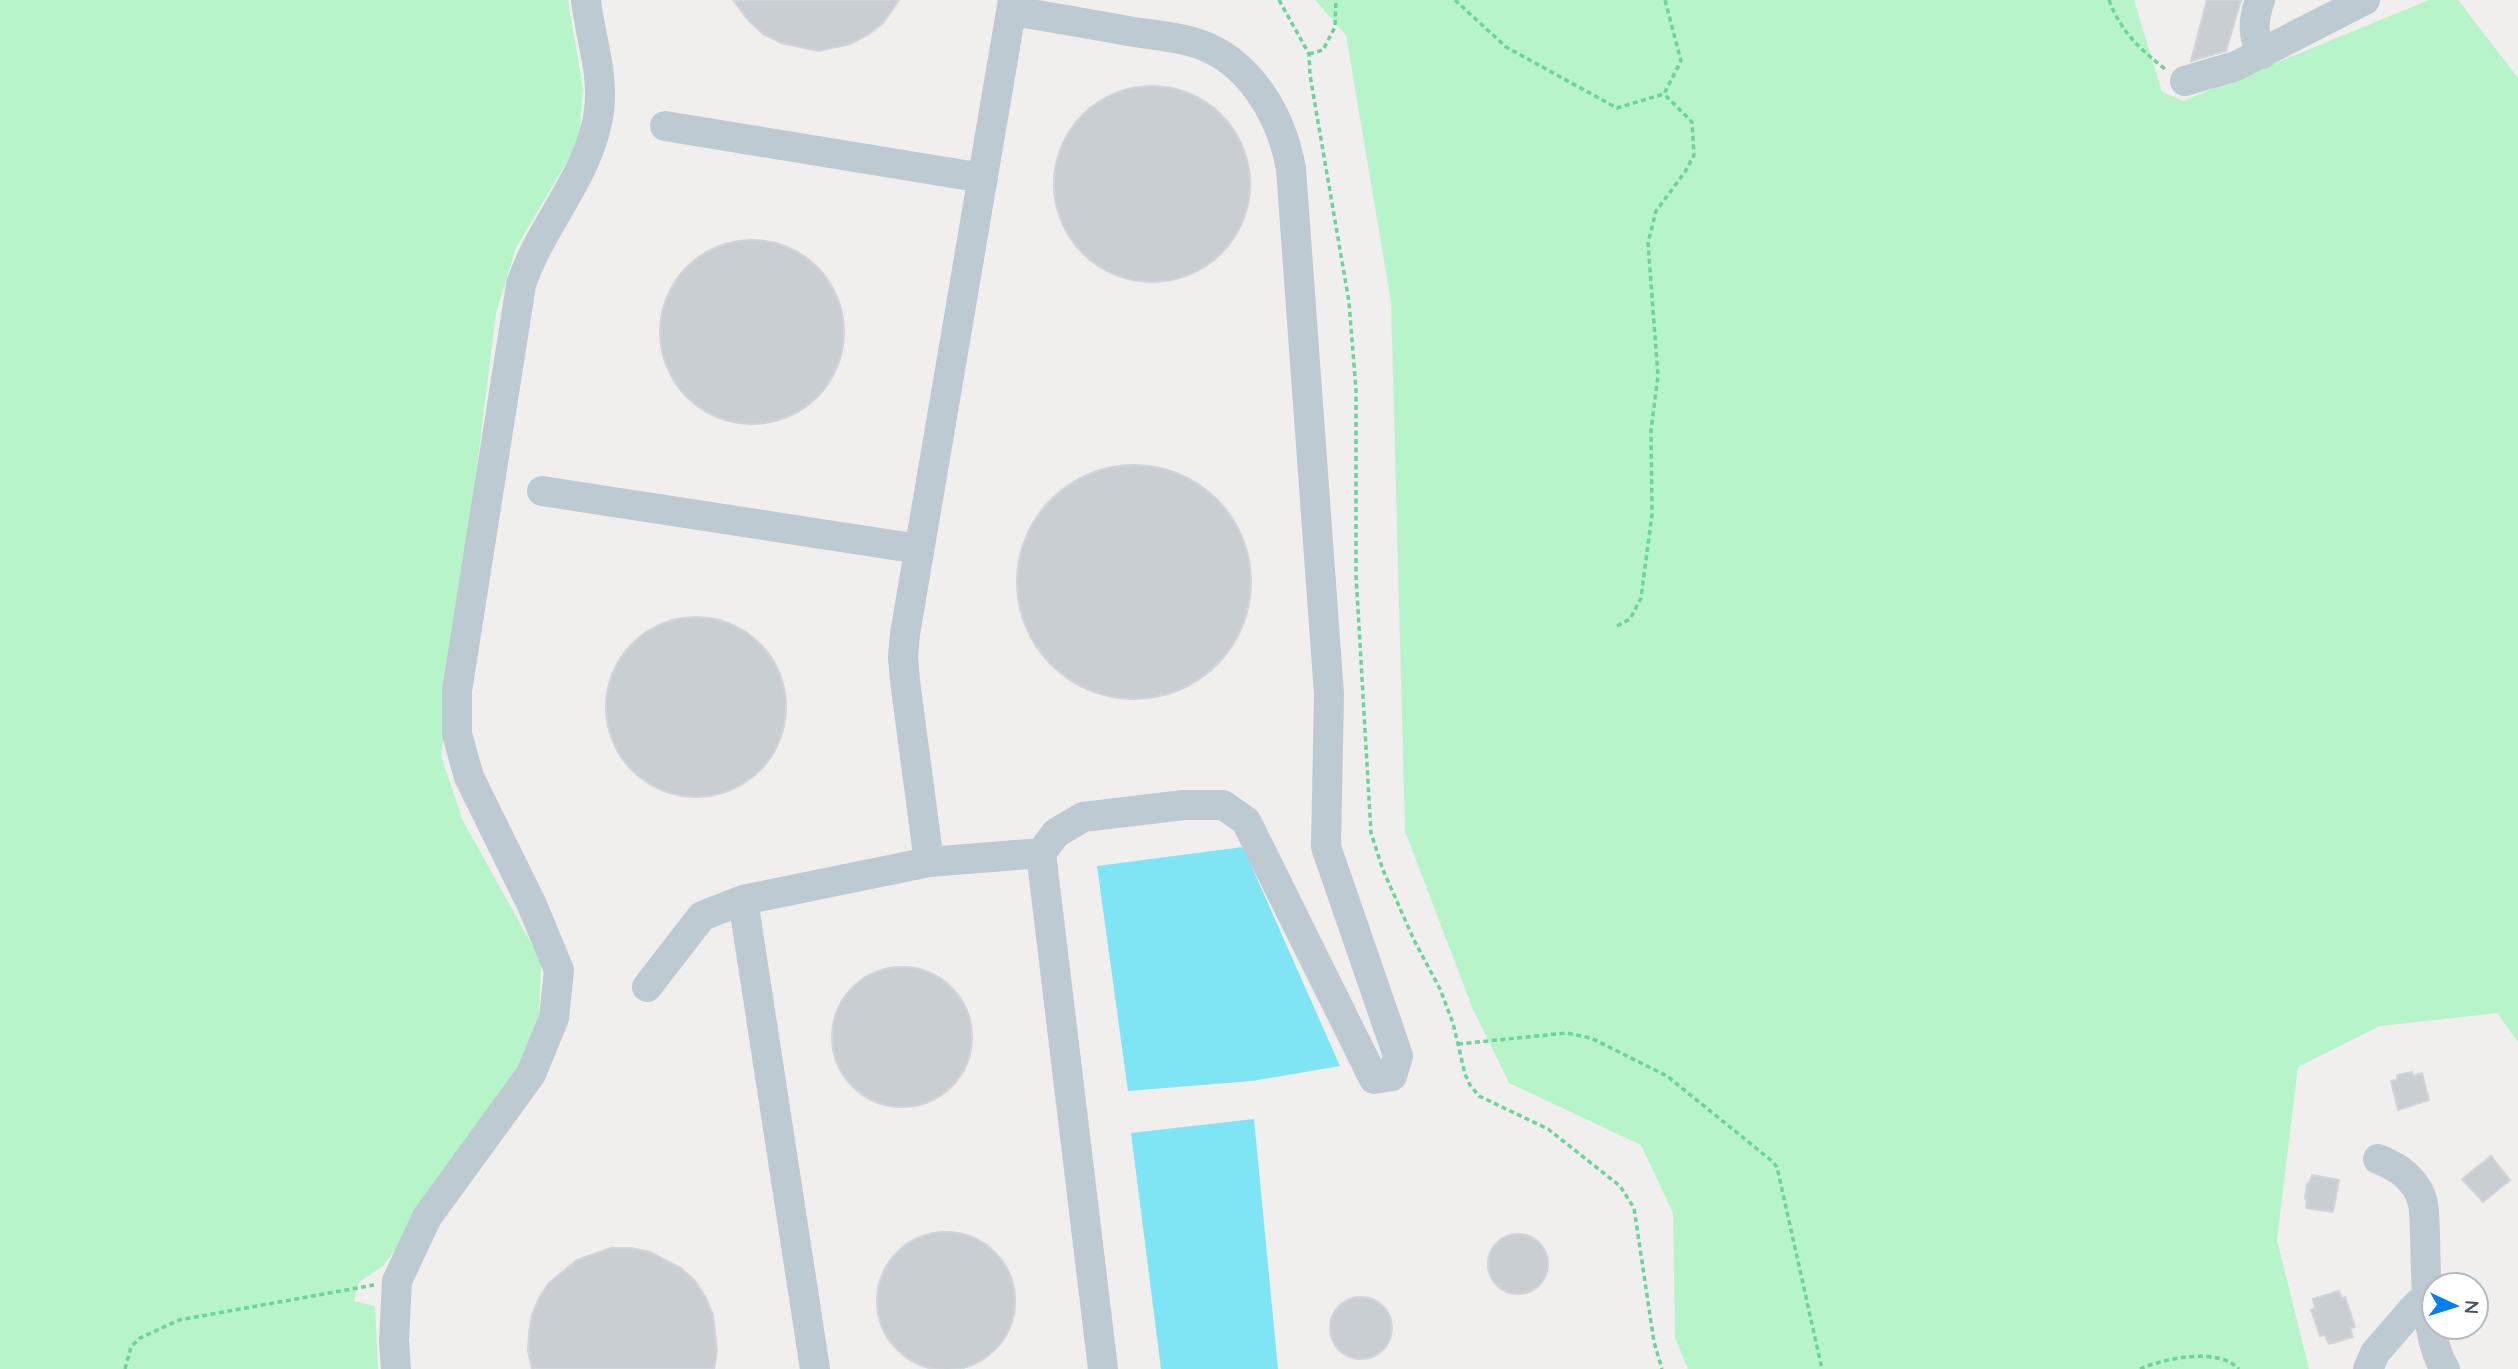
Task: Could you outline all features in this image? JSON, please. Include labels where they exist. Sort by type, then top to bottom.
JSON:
[{"type":"street","points":[[396,1369],[394,1340],[397,1281],[427,1217],[531,1074],[554,1018],[559,970],[532,905],[469,777],[457,734],[457,691],[521,285],[529,261],[590,148],[600,109],[598,60],[586,0]]},
{"type":"street","points":[[2260,0],[2254,25],[2256,44],[2262,54]]},
{"type":"street","points":[[2185,80],[2236,66],[2365,0]]},
{"type":"street","points":[[929,862],[903,657],[1012,5],[1196,43],[1235,66],[1255,85],[1268,103],[1287,145],[1291,169],[1329,694],[1326,848],[1398,1056],[1392,1076],[1374,1079],[1246,821],[1223,805],[1184,805],[1083,817],[1056,833],[1041,853],[1103,1369]]},
{"type":"street","points":[[664,125],[983,178]]},
{"type":"street","points":[[542,491],[919,549]]},
{"type":"street","points":[[647,987],[702,916],[743,900],[929,862],[1041,853]]},
{"type":"street","points":[[743,900],[815,1369]]},
{"type":"street","points":[[2378,1158],[2393,1164],[2406,1174],[2418,1189],[2424,1205],[2427,1271]]},
{"type":"street","points":[[2368,1369],[2375,1353],[2420,1303]]},
{"type":"street","points":[[2433,1341],[2445,1369]]},
{"type":"path","points":[[1279,0],[1308,54],[1349,302],[1356,390],[1356,575],[1371,833],[1414,940],[1440,989],[1453,1023],[1465,1074],[1479,1096],[1548,1129],[1620,1186],[1634,1208],[1654,1342],[1662,1369]]},
{"type":"path","points":[[1308,54],[1323,50],[1335,27],[1336,0]]},
{"type":"path","points":[[1455,0],[1506,47],[1617,108],[1664,94],[1681,61],[1665,0]]},
{"type":"path","points":[[2109,0],[2115,17],[2135,45],[2174,76],[2185,80]]},
{"type":"path","points":[[1617,626],[1630,619],[1642,597],[1652,514],[1651,430],[1658,376],[1648,243],[1656,211],[1694,155],[1692,122],[1664,94]]},
{"type":"path","points":[[1458,1044],[1567,1033],[1591,1038],[1667,1076],[1772,1161],[1777,1167],[1822,1369]]},
{"type":"path","points":[[125,1369],[131,1347],[140,1338],[179,1320],[397,1281]]},
{"type":"path","points":[[2140,1369],[2153,1363],[2202,1356],[2219,1357],[2239,1369]]},
{"type":"green space","points":[[0,0],[568,0],[583,88],[579,141],[516,248],[496,313],[441,756],[463,821],[541,961],[539,1018],[515,1076],[421,1214],[383,1266],[359,1282],[354,1301],[375,1306],[378,1369],[0,1369]]},
{"type":"green space","points":[[1315,0],[2134,0],[2162,92],[2183,101],[2429,0],[2458,0],[2518,78],[2518,1042],[2497,1013],[2380,1026],[2298,1067],[2277,1240],[2309,1369],[1688,1369],[1675,1338],[1673,1213],[1641,1145],[1509,1083],[1472,1007],[1405,831],[1391,302],[1346,35]]},
{"type":"water","points":[[1243,847],[1340,1066],[1252,1081],[1128,1091],[1097,866]]},
{"type":"water","points":[[1254,1119],[1278,1369],[1161,1369],[1131,1133]]},
{"type":"building","points":[[733,0],[899,0],[883,23],[868,35],[850,44],[819,51],[781,43],[763,34]]},
{"type":"building","points":[[2207,0],[2241,0],[2226,51],[2191,61]]},
{"type":"building","points":[[1152,86],[1189,94],[1221,115],[1242,147],[1250,184],[1242,221],[1221,253],[1189,274],[1152,282],[1115,274],[1083,253],[1062,221],[1054,184],[1062,147],[1083,115],[1115,94]]},
{"type":"building","points":[[752,240],[770,241],[787,247],[803,255],[817,267],[829,281],[837,297],[843,314],[843,350],[837,367],[829,383],[817,397],[803,409],[787,417],[770,423],[752,424],[734,423],[717,417],[701,409],[687,397],[675,383],[667,367],[661,350],[660,332],[661,314],[667,297],[675,281],[687,267],[701,255],[717,247],[734,241]]},
{"type":"building","points":[[1134,465],[1157,467],[1179,474],[1217,499],[1242,537],[1249,559],[1249,605],[1242,627],[1217,665],[1179,690],[1157,697],[1134,699],[1111,697],[1089,690],[1051,665],[1026,627],[1019,605],[1017,582],[1019,559],[1026,537],[1051,499],[1089,474],[1111,467]]},
{"type":"building","points":[[696,617],[730,624],[759,644],[779,673],[786,707],[779,741],[759,770],[730,790],[696,797],[662,790],[633,770],[613,741],[606,707],[613,673],[633,644],[662,624]]},
{"type":"building","points":[[902,967],[929,972],[952,987],[967,1010],[972,1037],[967,1064],[952,1087],[929,1102],[902,1107],[875,1102],[852,1087],[837,1064],[832,1037],[837,1010],[852,987],[875,972]]},
{"type":"building","points":[[2412,1072],[2413,1076],[2422,1073],[2429,1100],[2398,1110],[2391,1081],[2397,1080],[2397,1075]]},
{"type":"building","points":[[2491,1156],[2510,1180],[2483,1202],[2462,1179]]},
{"type":"building","points":[[2312,1175],[2339,1180],[2333,1212],[2306,1208],[2307,1184]]},
{"type":"building","points":[[946,1232],[973,1237],[995,1252],[1010,1274],[1015,1301],[1010,1328],[995,1350],[973,1365],[946,1370],[919,1365],[897,1350],[882,1328],[877,1301],[882,1274],[897,1252],[919,1237]]},
{"type":"building","points":[[1518,1234],[1535,1239],[1543,1247],[1548,1264],[1543,1281],[1535,1289],[1518,1294],[1501,1289],[1493,1281],[1488,1264],[1493,1247],[1501,1239]]},
{"type":"building","points":[[611,1248],[650,1252],[681,1268],[695,1281],[713,1315],[717,1351],[714,1369],[532,1369],[528,1351],[529,1333],[539,1298],[549,1283],[577,1260]]},
{"type":"building","points":[[2339,1291],[2342,1299],[2345,1297],[2355,1327],[2350,1328],[2353,1337],[2329,1344],[2325,1335],[2320,1336],[2311,1310],[2315,1308],[2313,1299]]},
{"type":"building","points":[[1361,1297],[1373,1299],[1383,1306],[1390,1316],[1390,1340],[1383,1350],[1373,1357],[1361,1359],[1349,1357],[1339,1350],[1332,1340],[1330,1328],[1332,1316],[1339,1306],[1349,1299]]}]
